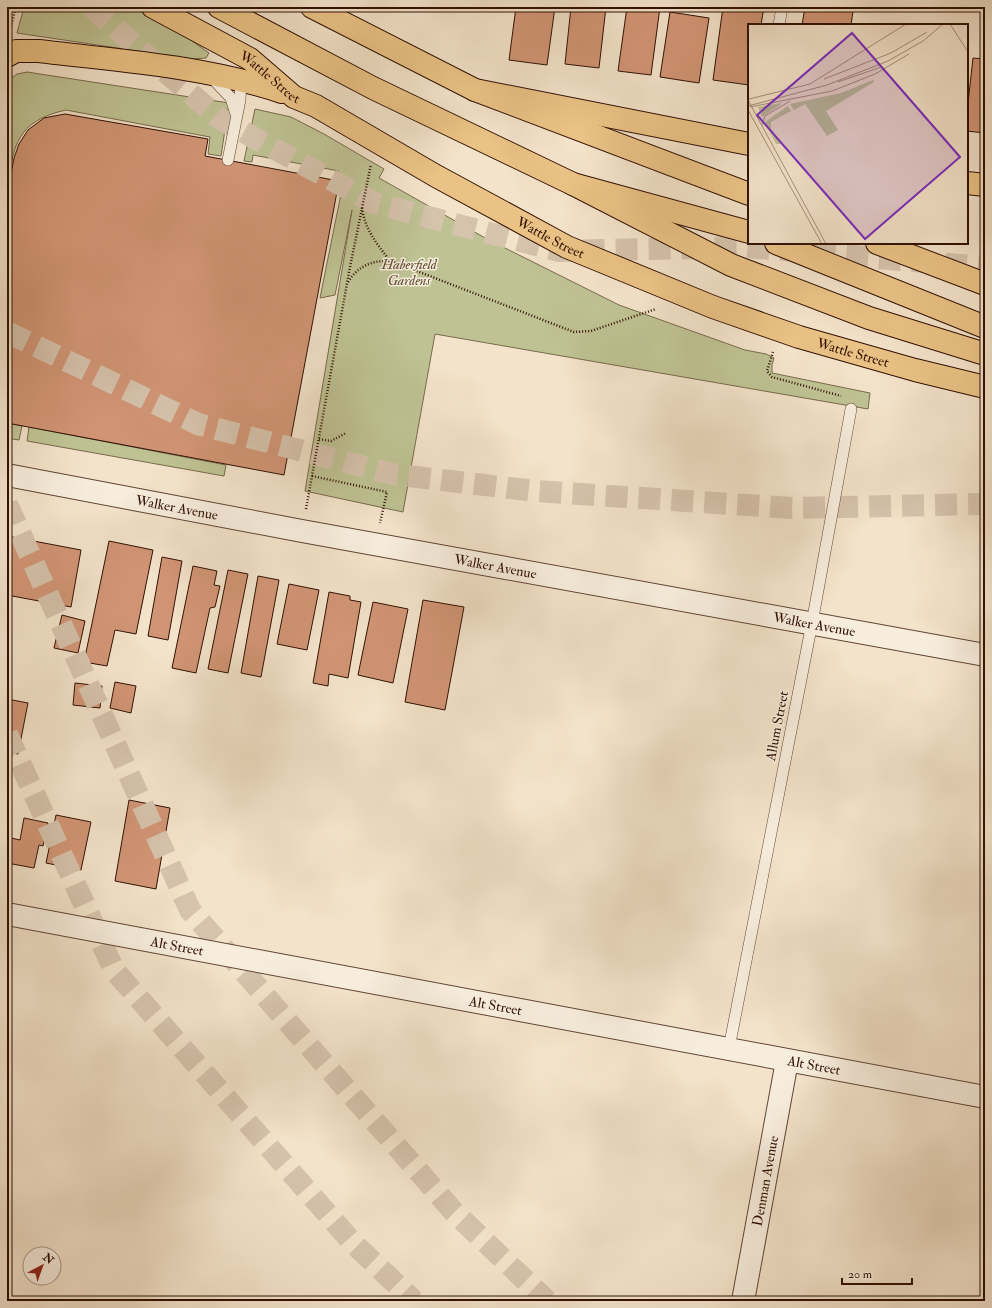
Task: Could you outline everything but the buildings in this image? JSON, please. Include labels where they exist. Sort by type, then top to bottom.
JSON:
[{"type":"highway","name":"Wattle Street","points":[[153,7],[250,59],[294,97],[316,106],[436,176],[574,250],[713,307],[799,337],[915,370],[985,387]]},
{"type":"highway","points":[[219,7],[373,88],[573,184],[731,265],[869,318],[985,354]]},
{"type":"highway","points":[[312,7],[475,90],[748,194]]},
{"type":"highway","points":[[7,56],[16,51],[39,51],[205,71],[257,84],[294,97]]},
{"type":"highway","points":[[475,90],[748,144]]},
{"type":"highway","points":[[968,182],[985,185]]},
{"type":"highway","points":[[573,184],[748,232]]},
{"type":"highway","points":[[778,244],[985,327]]},
{"type":"highway","points":[[880,244],[985,284]]},
{"type":"street","name":"Walker Avenue","points":[[7,475],[302,531],[985,655]]},
{"type":"street","name":"Alt Street","points":[[7,914],[985,1097]]},
{"type":"street","name":"Denman Avenue","points":[[743,1301],[787,1061]]},
{"type":"lane","points":[[778,24],[782,7]]},
{"type":"lane","points":[[205,71],[221,85],[232,98],[237,119]]},
{"type":"lane","points":[[228,160],[237,119],[240,80]]},
{"type":"lane","name":"Allum Street","points":[[729,1048],[812,624],[851,409]]},
{"type":"path","points":[[9,34],[16,7]]},
{"type":"path","points":[[302,531],[361,206],[371,163]]},
{"type":"path","points":[[361,206],[363,216],[373,239],[391,261]]},
{"type":"path","points":[[348,283],[352,276],[368,263],[378,260],[391,261],[574,332],[591,331],[662,307]]},
{"type":"path","points":[[775,346],[767,371],[772,378],[853,399],[851,409]]},
{"type":"path","points":[[319,439],[331,441],[346,433]]},
{"type":"path","points":[[312,476],[386,492],[376,544]]},
{"type":"green space","points":[[24,7],[132,7],[188,38],[209,53],[206,58],[191,59],[17,33]]},
{"type":"green space","points":[[27,72],[229,103],[221,156],[208,154],[210,137],[66,110],[49,115],[37,121],[27,129],[20,138],[15,148],[7,191],[7,81],[17,74]]},
{"type":"green space","name":"Haberfield Gardens","points":[[255,109],[291,117],[324,134],[384,169],[379,178],[487,239],[619,305],[745,350],[766,354],[774,358],[772,373],[870,393],[868,409],[435,334],[403,512],[305,491],[352,210],[335,295],[320,298],[344,179],[337,175],[339,171],[253,155],[252,162],[244,161]]},
{"type":"green space","points":[[7,423],[22,426],[19,440],[7,438]]},
{"type":"green space","points":[[29,427],[226,465],[224,476],[27,441]]},
{"type":"tunnel","points":[[91,7],[220,119],[374,203],[559,251],[747,247],[985,267]]},
{"type":"tunnel","points":[[7,332],[198,424],[392,474],[535,491],[792,508],[985,504]]},
{"type":"tunnel","points":[[7,504],[190,910],[454,1212],[547,1301]]},
{"type":"tunnel","points":[[7,734],[114,970],[352,1242],[414,1301]]}]
